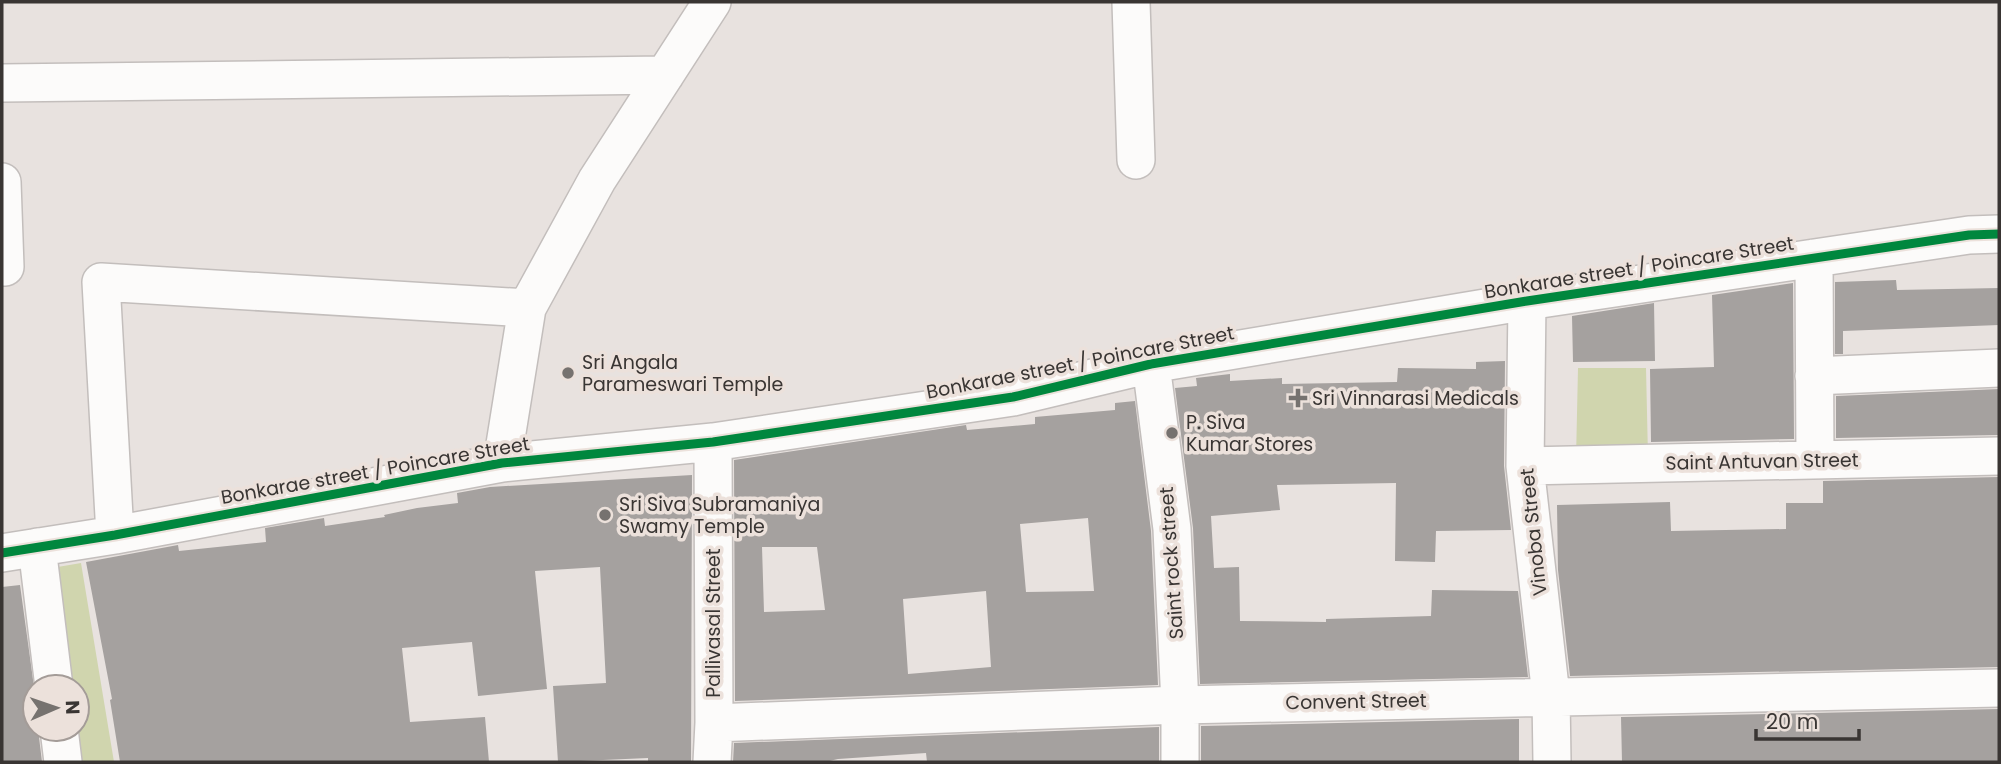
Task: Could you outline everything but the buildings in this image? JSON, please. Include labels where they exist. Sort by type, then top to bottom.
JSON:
[{"type":"street","points":[[502,463],[527,308],[597,180],[712,2]]},
{"type":"street","points":[[1131,2],[1136,160]]},
{"type":"street","points":[[2,83],[665,75]]},
{"type":"street","points":[[2,183],[5,267],[2,267]]},
{"type":"street","name":"Bonkarae street / Poincare Street","points":[[2,554],[502,463],[713,442],[1013,397],[1151,364],[1527,301],[1969,235],[1999,234]]},
{"type":"street","points":[[1814,258],[1815,460]]},
{"type":"street","points":[[115,535],[102,282],[527,308]]},
{"type":"street","name":"Vinoba Street","points":[[1527,301],[1525,466],[1551,696],[1552,762]]},
{"type":"street","name":"Saint rock street","points":[[1151,364],[1172,529],[1180,762]]},
{"type":"street","points":[[1814,376],[1999,368]]},
{"type":"street","name":"Pallivasal Street","points":[[712,762],[713,442]]},
{"type":"street","name":"Saint Antuvan Street","points":[[1525,466],[1999,456]]},
{"type":"street","points":[[37,547],[52,673]]},
{"type":"street","name":"Convent Street","points":[[714,723],[1180,705],[1999,688]]},
{"type":"street","points":[[61,743],[63,762]]},
{"type":"green space","points":[[1578,368],[1646,368],[1648,457],[1576,459]]},
{"type":"green space","points":[[81,563],[114,762],[78,762],[78,743],[91,743],[91,673],[63,673],[46,569]]},
{"type":"cycle path","points":[[2,553],[115,535],[502,463],[713,442],[1013,397],[1151,364],[1527,301],[1969,235],[1999,234]]},
{"type":"place","name":"Sri Angala Parameswari Temple","points":[[568,373]]},
{"type":"place","name":"Sri Vinnarasi Medicals","points":[[1298,398]]},
{"type":"place","name":"P. Siva Kumar Stores","points":[[1172,433]]},
{"type":"place","name":"Sri Siva Subramaniya Swamy Temple","points":[[605,515]]}]
